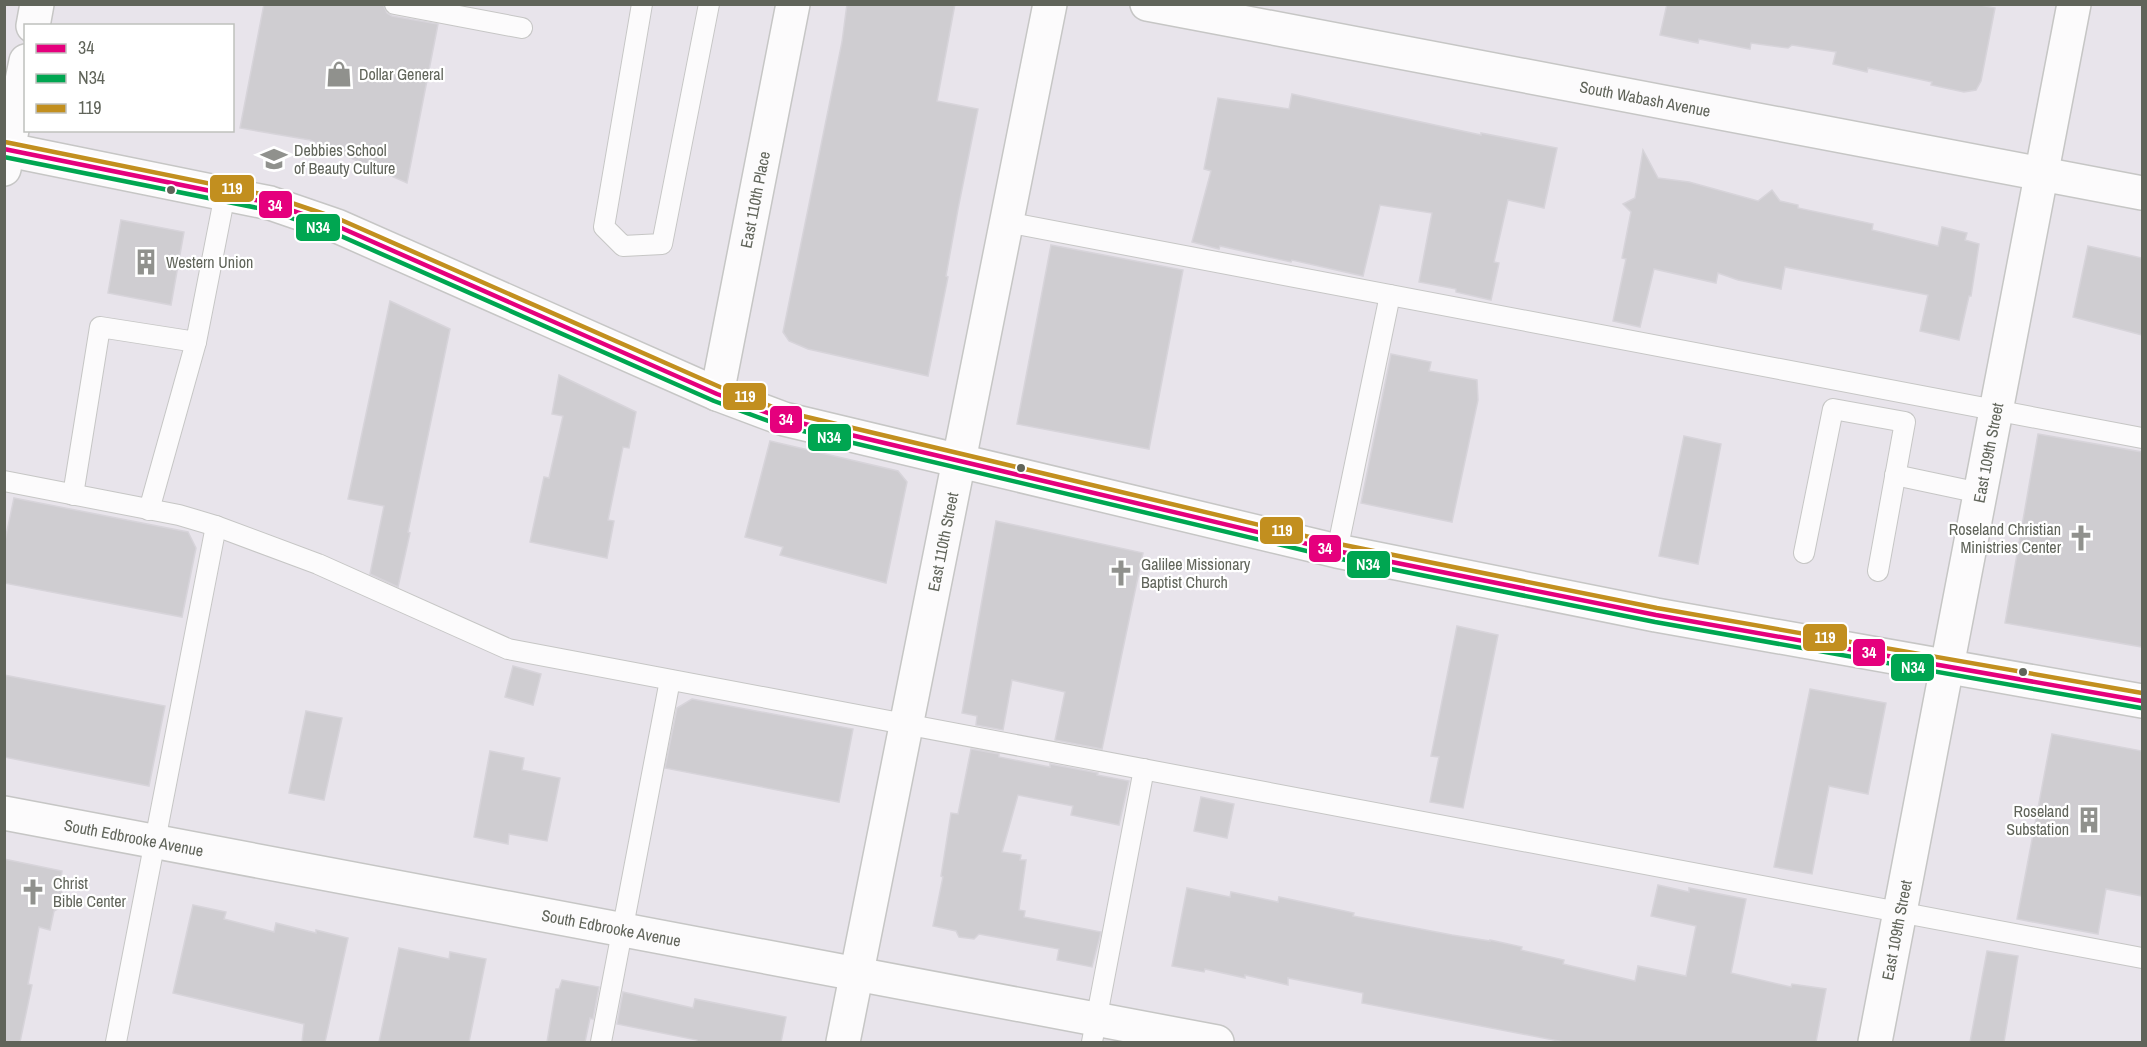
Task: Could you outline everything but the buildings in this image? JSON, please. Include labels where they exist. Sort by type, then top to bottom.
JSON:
[{"type":"street","points":[[33,24],[37,4]]},
{"type":"street","name":"East 110th Place","points":[[717,394],[793,4]]},
{"type":"street","name":"East 110th Street","points":[[843,1042],[1050,4]]},
{"type":"street","name":"South Wabash Avenue","points":[[1147,4],[2142,193]]},
{"type":"street","name":"East 109th Street","points":[[1875,1042],[2074,4]]},
{"type":"street","points":[[24,70],[6,156],[270,203],[337,226],[717,394],[784,419],[1337,551],[1656,615],[2142,701]]},
{"type":"street","name":"South Edbrooke Avenue","points":[[4,813],[856,974],[1094,1031],[1217,1042]]},
{"type":"lane","points":[[395,4],[522,28]]},
{"type":"lane","points":[[642,4],[604,227],[623,246],[662,244],[709,4]]},
{"type":"lane","points":[[148,510],[196,342],[225,194]]},
{"type":"lane","points":[[1006,222],[2142,438]]},
{"type":"lane","points":[[1337,551],[1390,295]]},
{"type":"lane","points":[[73,495],[100,327],[196,342]]},
{"type":"lane","points":[[1804,553],[1833,409],[1905,422],[1878,571]]},
{"type":"lane","points":[[1895,475],[1980,493]]},
{"type":"lane","points":[[4,482],[179,515],[216,526],[318,564],[508,649],[2142,958]]},
{"type":"lane","points":[[116,1042],[216,526]]},
{"type":"lane","points":[[601,1042],[670,680]]},
{"type":"lane","points":[[1094,1031],[1144,769]]},
{"type":"transit line","name":"119","points":[[5,142],[271,196],[339,219],[720,387],[786,412],[1339,544],[1657,608],[2142,693]]},
{"type":"transit line","name":"34","points":[[4,149],[270,203],[337,226],[717,394],[784,419],[1337,551],[1656,615],[2142,701]]},
{"type":"transit line","name":"N34","points":[[4,157],[268,210],[334,233],[714,401],[782,426],[1336,558],[1655,622],[2141,708]]},
{"type":"place","name":"Dollar General","points":[[339,74]]},
{"type":"place","name":"Debbies School of Beauty Culture","points":[[274,159]]},
{"type":"place","name":"Western Union","points":[[146,262]]},
{"type":"place","name":"Roseland Christian Ministries Center","points":[[2081,538]]},
{"type":"place","name":"Galilee Missionary Baptist Church","points":[[1121,573]]},
{"type":"place","name":"Roseland Substation","points":[[2089,820]]},
{"type":"place","name":"Christ Bible Center","points":[[33,892]]}]
